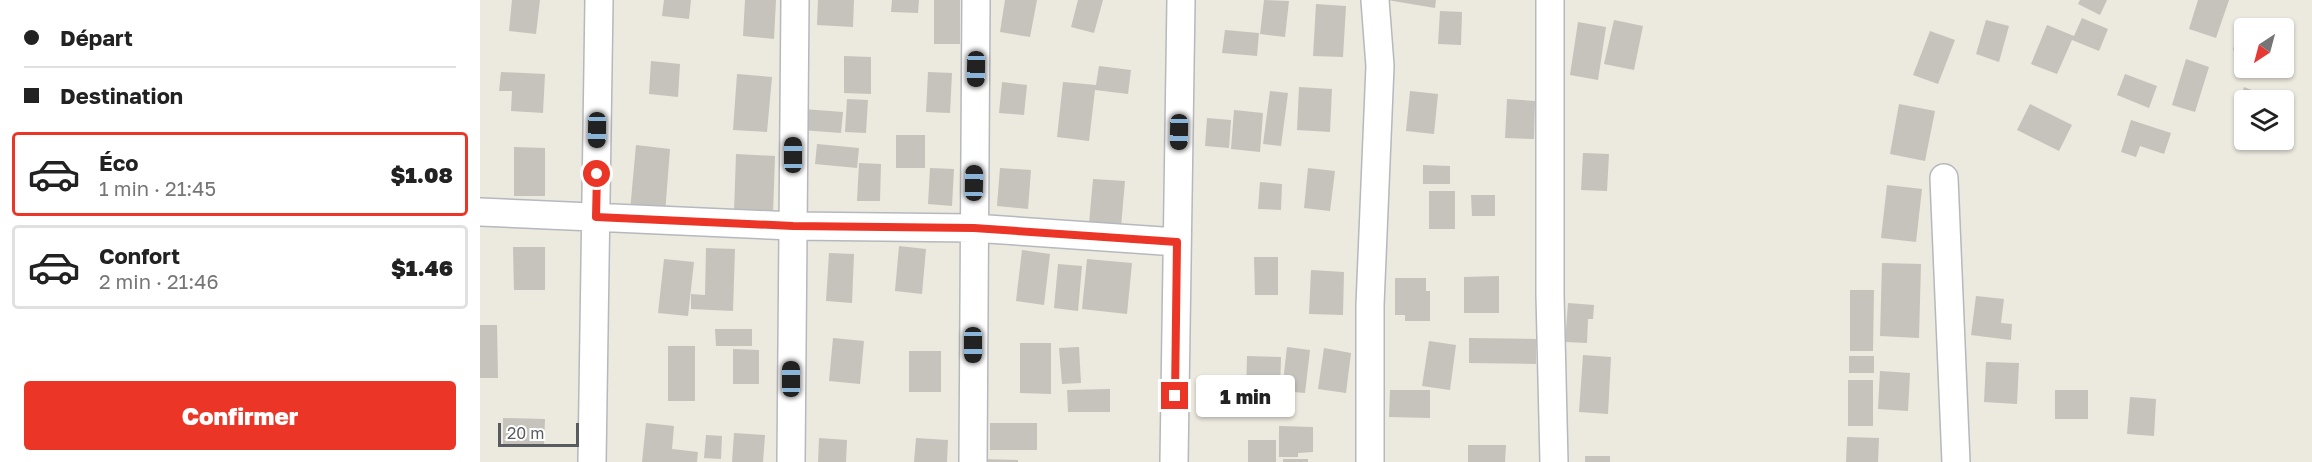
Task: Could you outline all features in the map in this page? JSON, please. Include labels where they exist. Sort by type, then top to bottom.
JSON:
[{"type":"street","points":[[592,462],[599,0]]},
{"type":"street","points":[[791,462],[795,0]]},
{"type":"street","points":[[973,462],[976,0]]},
{"type":"street","points":[[1174,462],[1181,0]]},
{"type":"street","points":[[1370,462],[1370,305],[1380,66],[1375,0]]},
{"type":"street","points":[[1550,0],[1550,295],[1554,462]]},
{"type":"street","points":[[1944,178],[1956,462]]},
{"type":"street","points":[[480,212],[793,226],[974,228],[1177,242]]},
{"type":"building","points":[[512,0],[540,0],[536,34],[509,31]]},
{"type":"building","points":[[664,0],[691,0],[689,19],[662,16]]},
{"type":"building","points":[[745,0],[776,0],[774,39],[743,36]]},
{"type":"building","points":[[818,0],[854,0],[853,27],[817,25]]},
{"type":"building","points":[[892,0],[919,0],[918,13],[891,12]]},
{"type":"building","points":[[934,0],[960,0],[960,44],[934,44]]},
{"type":"building","points":[[1005,0],[1037,0],[1030,37],[1000,32]]},
{"type":"building","points":[[1078,0],[1103,0],[1094,33],[1071,27]]},
{"type":"building","points":[[1264,0],[1289,1],[1285,37],[1260,34]]},
{"type":"building","points":[[1387,0],[1436,0],[1435,8]]},
{"type":"building","points":[[2080,0],[2107,0],[2100,15],[2078,4]]},
{"type":"building","points":[[2198,0],[2229,0],[2216,38],[2189,29]]},
{"type":"building","points":[[1316,4],[1346,6],[1343,57],[1313,56]]},
{"type":"building","points":[[1440,11],[1462,12],[1461,45],[1438,44]]},
{"type":"building","points":[[2082,18],[2108,29],[2099,51],[2072,40],[2057,74],[2031,64],[2047,25],[2074,36]]},
{"type":"building","points":[[1614,20],[1643,26],[1634,70],[1604,64]]},
{"type":"building","points":[[1986,20],[2009,26],[1999,62],[1976,54]]},
{"type":"building","points":[[1578,22],[1606,27],[1598,80],[1570,75]]},
{"type":"building","points":[[1225,30],[1259,33],[1257,56],[1222,53]]},
{"type":"building","points":[[1930,31],[1955,40],[1938,84],[1913,75]]},
{"type":"building","points":[[844,56],[871,57],[871,94],[844,93]]},
{"type":"building","points":[[2186,59],[2209,67],[2195,112],[2172,105]]},
{"type":"building","points":[[651,61],[680,64],[678,97],[649,94]]},
{"type":"building","points":[[1099,66],[1131,70],[1128,94],[1095,90],[1089,141],[1057,137],[1063,82],[1096,85]]},
{"type":"building","points":[[501,72],[545,74],[543,113],[511,111],[512,91],[499,91]]},
{"type":"building","points":[[928,72],[952,73],[950,113],[926,112]]},
{"type":"building","points":[[737,74],[772,77],[767,132],[733,130]]},
{"type":"building","points":[[2125,74],[2157,86],[2149,108],[2117,95]]},
{"type":"building","points":[[1002,82],[1027,85],[1024,115],[999,113]]},
{"type":"building","points":[[1299,87],[1332,89],[1330,132],[1297,130]]},
{"type":"building","points":[[1270,91],[1288,93],[1281,146],[1263,144]]},
{"type":"building","points":[[1410,91],[1438,94],[1434,134],[1406,131]]},
{"type":"building","points":[[847,99],[868,100],[866,133],[845,132]]},
{"type":"building","points":[[1507,99],[1535,101],[1534,139],[1505,138]]},
{"type":"building","points":[[1899,104],[1935,111],[1925,161],[1890,154]]},
{"type":"building","points":[[2030,104],[2072,125],[2059,151],[2017,130]]},
{"type":"building","points":[[803,109],[843,112],[841,133],[801,130]]},
{"type":"building","points":[[1234,110],[1263,113],[1260,152],[1231,149]]},
{"type":"building","points":[[1207,118],[1231,120],[1229,148],[1205,146]]},
{"type":"building","points":[[2131,120],[2171,133],[2164,154],[2140,146],[2136,157],[2121,152]]},
{"type":"building","points":[[896,135],[925,135],[925,168],[896,168]]},
{"type":"building","points":[[817,144],[859,148],[857,168],[815,164]]},
{"type":"building","points":[[636,145],[670,149],[665,214],[630,211]]},
{"type":"building","points":[[514,147],[545,148],[545,196],[514,196]]},
{"type":"building","points":[[1583,153],[1609,154],[1607,191],[1581,190]]},
{"type":"building","points":[[736,154],[775,156],[773,214],[734,212]]},
{"type":"building","points":[[859,163],[881,164],[880,201],[857,201]]},
{"type":"building","points":[[1423,165],[1450,166],[1450,184],[1423,184]]},
{"type":"building","points":[[930,168],[954,169],[952,206],[928,204]]},
{"type":"building","points":[[1000,168],[1031,170],[1028,209],[997,206]]},
{"type":"building","points":[[1308,168],[1335,171],[1330,211],[1304,208]]},
{"type":"building","points":[[1093,179],[1125,181],[1121,227],[1089,224]]},
{"type":"building","points":[[1260,182],[1282,184],[1281,210],[1258,209]]},
{"type":"building","points":[[1887,185],[1922,189],[1916,242],[1881,238]]},
{"type":"building","points":[[1429,191],[1455,191],[1455,229],[1429,229]]},
{"type":"building","points":[[1471,195],[1495,195],[1495,216],[1472,216]]},
{"type":"building","points":[[899,246],[926,249],[922,294],[895,291]]},
{"type":"building","points":[[513,247],[545,247],[545,290],[514,290]]},
{"type":"building","points":[[706,248],[735,249],[733,311],[691,309],[691,294],[705,295]]},
{"type":"building","points":[[1022,250],[1050,254],[1044,305],[1016,301]]},
{"type":"building","points":[[829,253],[854,254],[852,303],[826,301]]},
{"type":"building","points":[[1254,257],[1278,257],[1278,295],[1255,295]]},
{"type":"building","points":[[664,259],[694,262],[688,316],[658,313]]},
{"type":"building","points":[[1087,259],[1132,263],[1127,314],[1082,309]]},
{"type":"building","points":[[1882,263],[1921,264],[1919,338],[1880,336]]},
{"type":"building","points":[[1058,264],[1082,266],[1078,311],[1054,308]]},
{"type":"building","points":[[1311,270],[1344,272],[1343,315],[1309,314]]},
{"type":"building","points":[[1499,276],[1499,313],[1464,313],[1464,277]]},
{"type":"building","points":[[1395,278],[1426,278],[1426,291],[1430,291],[1430,321],[1405,321],[1405,315],[1395,315]]},
{"type":"building","points":[[1850,290],[1874,290],[1873,351],[1850,351]]},
{"type":"building","points":[[1976,296],[2004,299],[2001,323],[2012,324],[2011,340],[1971,335]]},
{"type":"building","points":[[1568,303],[1594,305],[1593,319],[1588,319],[1587,343],[1565,342]]},
{"type":"building","points":[[480,325],[497,325],[498,378],[480,378]]},
{"type":"building","points":[[715,329],[752,329],[752,346],[716,346]]},
{"type":"building","points":[[833,338],[864,341],[860,384],[829,381]]},
{"type":"building","points":[[1469,338],[1536,339],[1536,364],[1469,363]]},
{"type":"building","points":[[1429,341],[1456,345],[1450,390],[1422,386]]},
{"type":"building","points":[[1020,343],[1051,343],[1051,394],[1020,393]]},
{"type":"building","points":[[668,346],[695,346],[695,401],[668,401]]},
{"type":"building","points":[[1079,347],[1081,383],[1062,384],[1059,348]]},
{"type":"building","points":[[1287,347],[1310,350],[1305,393],[1282,391]]},
{"type":"building","points":[[1324,348],[1351,353],[1346,393],[1318,389]]},
{"type":"building","points":[[733,349],[759,350],[759,384],[733,384]]},
{"type":"building","points":[[909,351],[941,351],[941,392],[909,392]]},
{"type":"building","points":[[1583,355],[1611,357],[1608,414],[1579,412]]},
{"type":"building","points":[[1247,356],[1281,357],[1280,395],[1246,394]]},
{"type":"building","points":[[1849,356],[1874,356],[1874,373],[1849,373]]},
{"type":"building","points":[[1986,362],[2019,363],[2017,404],[1984,402]]},
{"type":"building","points":[[1880,371],[1910,373],[1908,411],[1878,409]]},
{"type":"building","points":[[1848,380],[1873,380],[1873,426],[1848,426]]},
{"type":"building","points":[[1110,389],[1110,412],[1068,412],[1067,390]]},
{"type":"building","points":[[1390,390],[1430,390],[1430,418],[1389,417]]},
{"type":"building","points":[[2055,390],[2088,390],[2088,419],[2055,419]]},
{"type":"building","points":[[2130,397],[2156,399],[2154,436],[2127,434]]},
{"type":"building","points":[[503,418],[545,419],[544,445],[503,444]]},
{"type":"building","points":[[646,423],[674,426],[672,449],[698,452],[697,462],[642,462]]},
{"type":"building","points":[[990,423],[1037,423],[1037,450],[990,450]]},
{"type":"building","points":[[1279,426],[1313,427],[1313,452],[1298,453],[1298,457],[1279,457]]},
{"type":"building","points":[[734,433],[765,435],[763,462],[732,462]]},
{"type":"building","points":[[706,435],[722,436],[721,459],[704,458]]},
{"type":"building","points":[[1847,437],[1879,438],[1878,462],[1846,462]]},
{"type":"building","points":[[819,438],[847,440],[846,462],[818,462]]},
{"type":"building","points":[[916,438],[948,440],[947,462],[914,462]]},
{"type":"building","points":[[1248,440],[1276,440],[1276,462],[1248,462]]},
{"type":"building","points":[[1468,445],[1506,445],[1505,462],[1468,462]]},
{"type":"building","points":[[1585,456],[1610,456],[1610,462],[1585,462]]},
{"type":"building","points":[[981,459],[1018,460],[1018,462],[981,462]]},
{"type":"building","points":[[1283,459],[1308,459],[1308,462],[1283,462]]},
{"type":"route","points":[[597,174],[596,217],[793,226],[974,228],[1177,242],[1175,396]]}]
